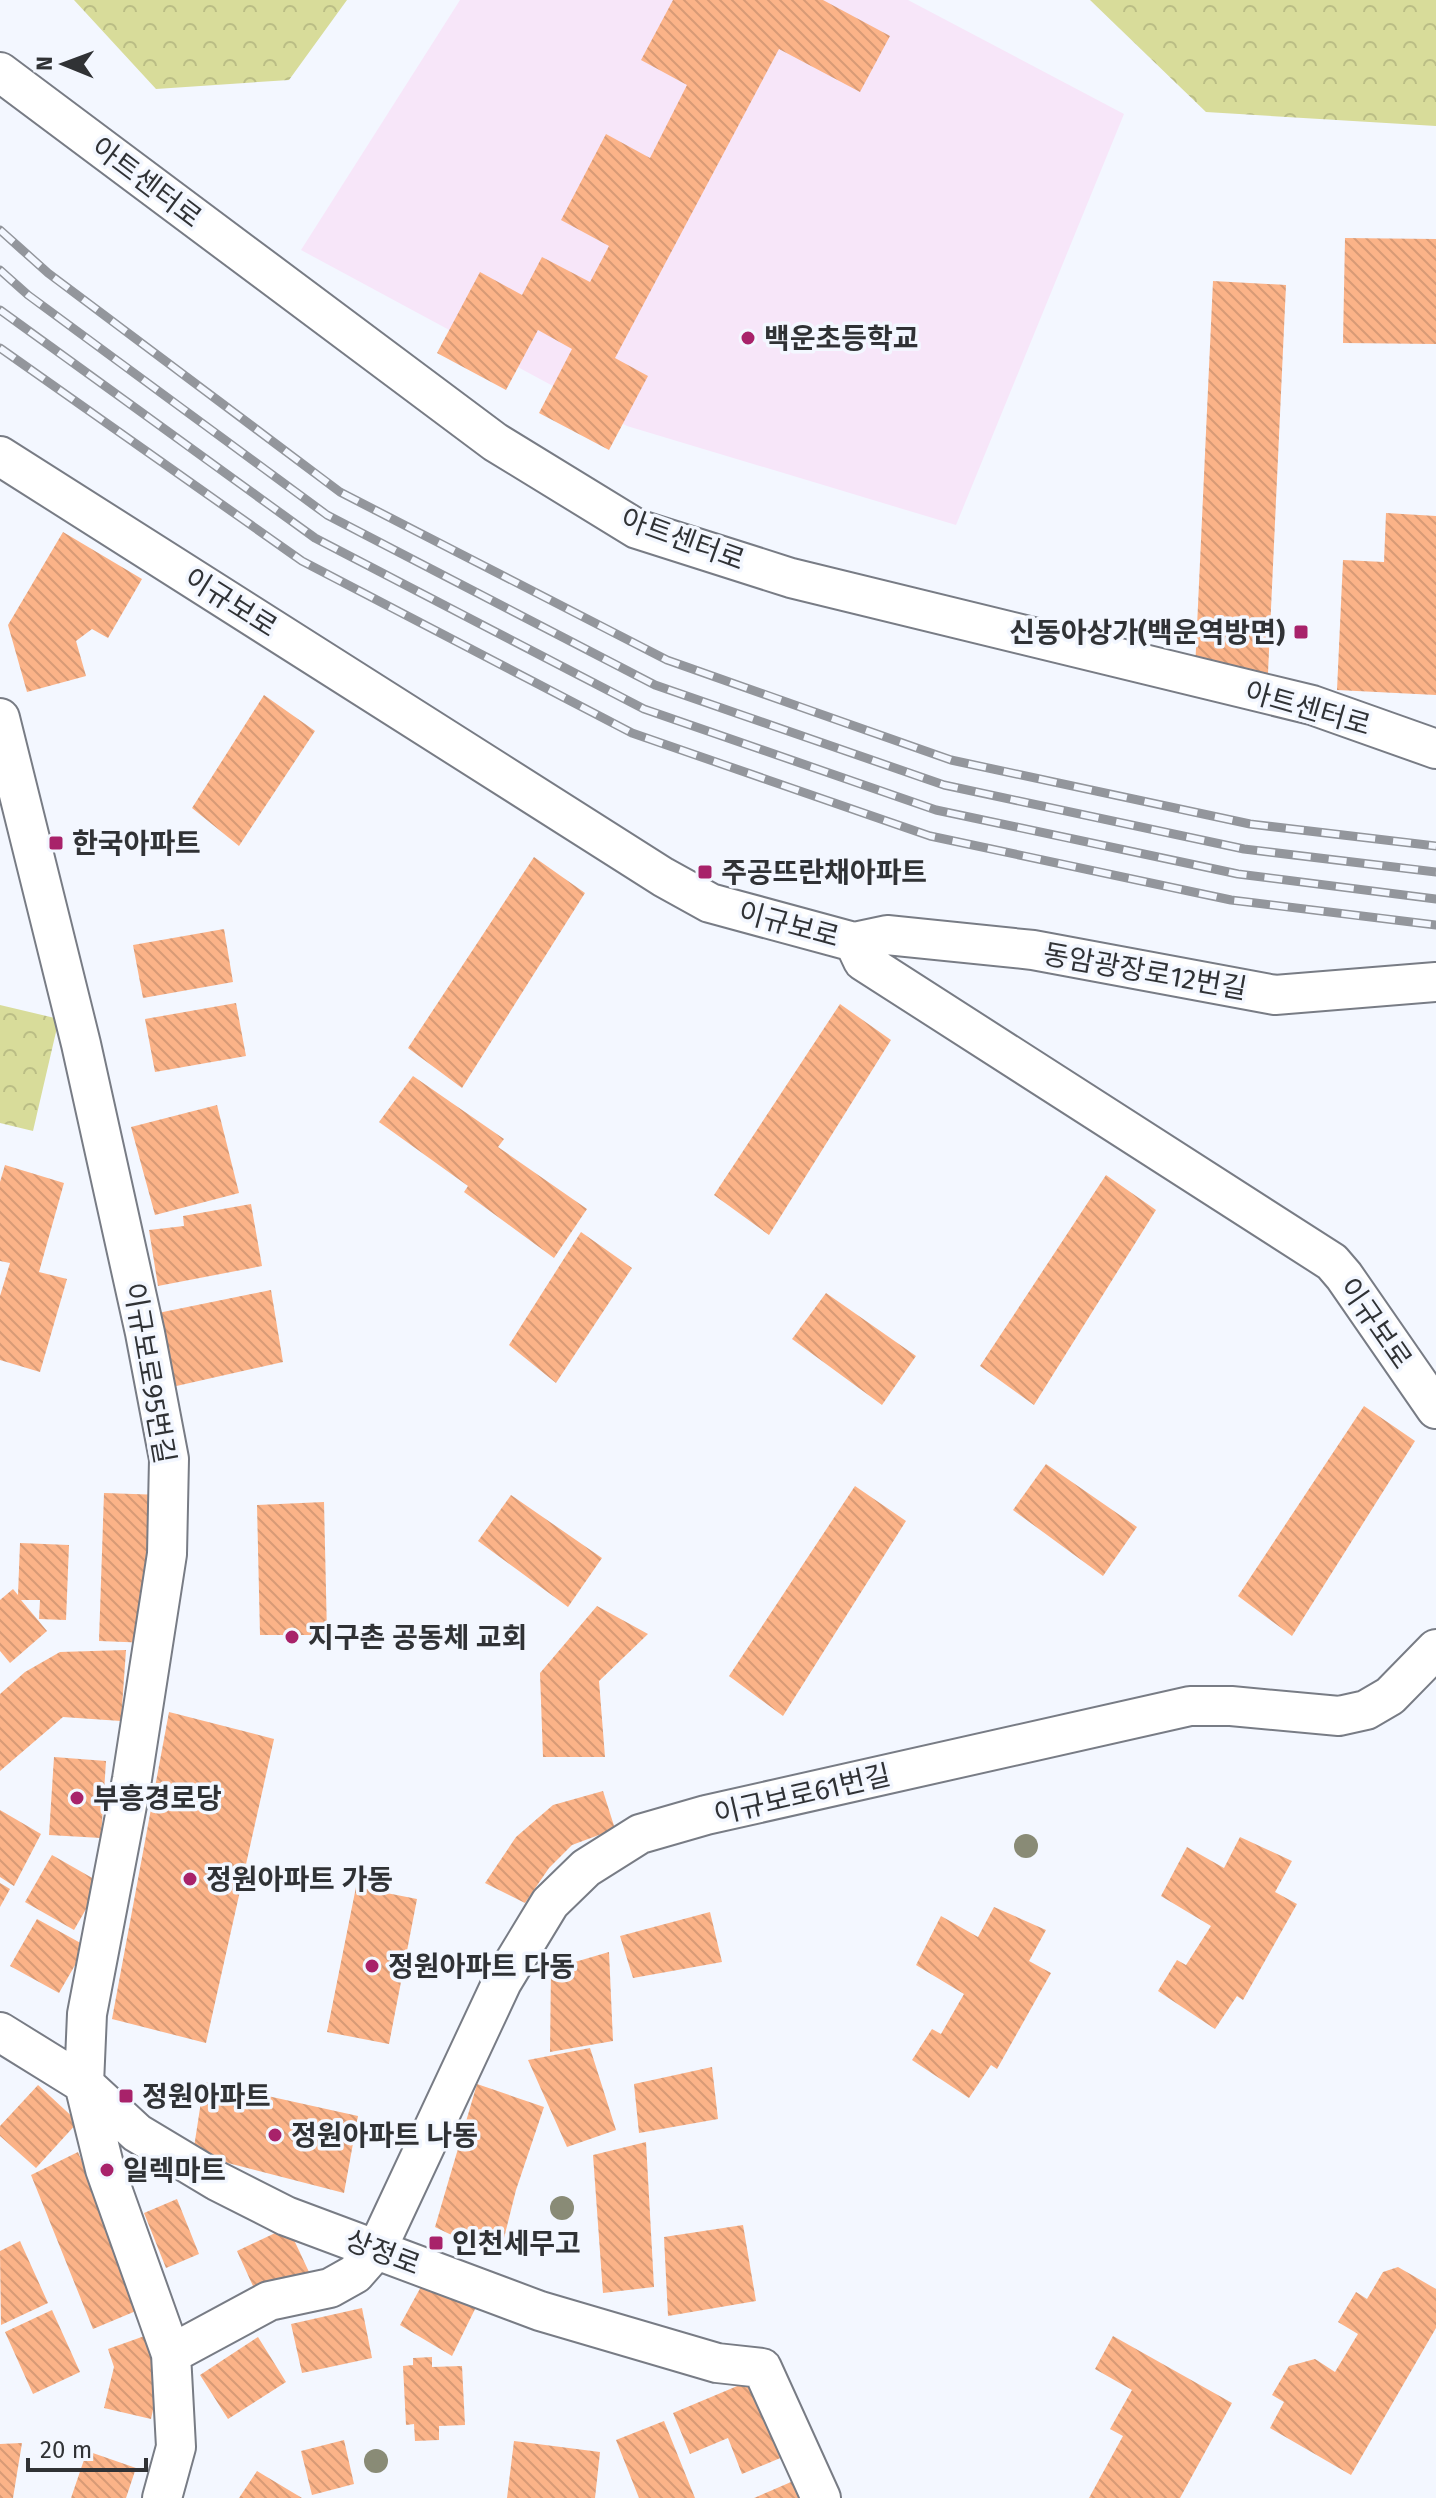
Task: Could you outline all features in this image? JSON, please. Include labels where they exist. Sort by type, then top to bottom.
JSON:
[{"type":"street","name":"아트센터로","points":[[0,72],[495,442],[637,529],[791,578],[1312,705],[1436,749]]},
{"type":"street","name":"이규보로","points":[[0,456],[675,884],[710,903],[854,942],[863,961],[1332,1262],[1436,1409]]},
{"type":"street","name":"이규보로95번길","points":[[0,718],[81,1044],[145,1333],[169,1459],[167,1554],[132,1779],[87,2014],[84,2084],[105,2169],[171,2354],[176,2447],[162,2498]]},
{"type":"street","name":"동암광장로12번길","points":[[854,942],[887,935],[1033,950],[1275,995],[1436,982]]},
{"type":"street","name":"이규보로61번길","points":[[171,2354],[269,2301],[330,2288],[355,2274],[377,2249],[502,1982],[550,1903],[586,1868],[640,1834],[706,1815],[1190,1706],[1231,1706],[1339,1716],[1366,1710],[1390,1696],[1436,1649]]},
{"type":"street","name":"상정로","points":[[0,2032],[84,2084],[137,2133],[217,2181],[286,2216],[512,2302],[717,2363],[762,2368],[821,2498]]},
{"type":"shaded area","name":"백운초등학교","points":[[460,0],[908,0],[1124,114],[956,525],[627,426],[301,250]]},
{"type":"green space","points":[[74,0],[347,0],[289,80],[156,89]]},
{"type":"green space","points":[[1090,0],[1436,0],[1436,126],[1206,112]]},
{"type":"green space","points":[[0,1005],[59,1019],[33,1131],[0,1123]]},
{"type":"building","points":[[673,0],[823,0],[890,36],[860,92],[779,49],[615,358],[648,376],[609,450],[539,413],[572,349],[538,330],[506,390],[437,353],[480,272],[522,295],[542,257],[590,282],[609,246],[561,220],[606,134],[650,158],[687,85],[641,60]]},
{"type":"building","points":[[1345,238],[1436,239],[1436,344],[1343,343]]},
{"type":"building","points":[[1213,281],[1286,285],[1268,673],[1195,670]]},
{"type":"building","points":[[1386,513],[1436,516],[1436,695],[1337,690],[1343,560],[1384,562]]},
{"type":"building","points":[[63,532],[142,579],[108,638],[92,629],[76,641],[86,676],[27,692],[8,625]]},
{"type":"building","points":[[264,695],[315,731],[239,846],[192,808]]},
{"type":"building","points":[[534,857],[585,893],[462,1088],[408,1048]]},
{"type":"building","points":[[224,929],[233,982],[143,998],[133,945]]},
{"type":"building","points":[[236,1003],[246,1056],[155,1072],[145,1019]]},
{"type":"building","points":[[840,1004],[891,1040],[769,1235],[714,1195]]},
{"type":"building","points":[[413,1076],[504,1139],[498,1147],[587,1209],[554,1258],[464,1192],[468,1186],[379,1122]]},
{"type":"building","points":[[217,1105],[239,1193],[155,1215],[131,1127]]},
{"type":"building","points":[[5,1165],[64,1183],[39,1272],[67,1279],[40,1372],[0,1360],[0,1296],[10,1263],[0,1261],[0,1182]]},
{"type":"building","points":[[1106,1175],[1156,1210],[1034,1405],[980,1366]]},
{"type":"building","points":[[251,1204],[262,1266],[158,1286],[149,1230],[184,1226],[183,1216]]},
{"type":"building","points":[[581,1232],[632,1268],[556,1383],[509,1345]]},
{"type":"building","points":[[271,1290],[283,1362],[172,1387],[158,1313]]},
{"type":"building","points":[[826,1293],[916,1356],[882,1405],[792,1339]]},
{"type":"building","points":[[1364,1406],[1415,1441],[1292,1636],[1238,1596]]},
{"type":"building","points":[[1046,1464],[1137,1527],[1103,1576],[1013,1510]]},
{"type":"building","points":[[855,1486],[906,1521],[783,1716],[729,1676]]},
{"type":"building","points":[[104,1493],[163,1495],[150,1643],[99,1641]]},
{"type":"building","points":[[511,1495],[602,1558],[568,1607],[478,1541]]},
{"type":"building","points":[[324,1502],[327,1635],[260,1635],[257,1505]]},
{"type":"building","points":[[20,1543],[69,1545],[66,1620],[39,1619],[40,1600],[21,1600],[47,1631],[10,1663],[0,1651],[0,1600],[13,1589],[18,1595]]},
{"type":"building","points":[[597,1606],[648,1634],[599,1681],[605,1757],[543,1757],[540,1673]]},
{"type":"building","points":[[126,1650],[121,1721],[63,1717],[0,1771],[0,1694],[25,1672],[60,1652]]},
{"type":"building","name":"정원아파트 가동","points":[[169,1712],[274,1739],[206,2043],[112,2019]]},
{"type":"building","name":"부흥경로당","points":[[54,1757],[106,1761],[101,1838],[49,1835]]},
{"type":"building","points":[[603,1791],[615,1829],[572,1845],[549,1868],[525,1903],[485,1883],[516,1837],[553,1805]]},
{"type":"building","points":[[0,1810],[41,1834],[14,1886],[0,1877]]},
{"type":"building","points":[[1240,1837],[1292,1861],[1275,1892],[1297,1904],[1243,2000],[1237,1996],[1215,2029],[1158,1991],[1177,1960],[1186,1965],[1211,1926],[1161,1896],[1187,1847],[1224,1868]]},
{"type":"building","points":[[52,1855],[101,1883],[74,1930],[25,1902]]},
{"type":"building","points":[[0,1883],[10,1889],[0,1907]]},
{"type":"building","name":"정원아파트 다동","points":[[356,1887],[417,1899],[389,2044],[327,2032]]},
{"type":"building","points":[[994,1907],[1046,1930],[1029,1961],[1051,1973],[997,2069],[991,2065],[969,2098],[912,2060],[932,2029],[941,2034],[964,1994],[916,1965],[941,1916],[978,1937]]},
{"type":"building","points":[[710,1912],[722,1962],[633,1978],[620,1936]]},
{"type":"building","points":[[37,1919],[86,1946],[59,1993],[10,1966]]},
{"type":"building","points":[[609,1952],[613,2041],[550,2052],[551,1969]]},
{"type":"building","points":[[590,2048],[616,2130],[567,2147],[528,2060]]},
{"type":"building","points":[[712,2067],[718,2119],[639,2133],[634,2084]]},
{"type":"building","name":"정원아파트 나동","points":[[204,2082],[358,2116],[344,2193],[193,2154]]},
{"type":"building","points":[[477,2084],[544,2107],[516,2190],[499,2258],[435,2227]]},
{"type":"building","points":[[38,2085],[78,2122],[36,2168],[0,2136],[0,2126]]},
{"type":"building","points":[[646,2142],[654,2287],[603,2293],[593,2155]]},
{"type":"building","points":[[78,2152],[143,2308],[93,2329],[31,2175]]},
{"type":"building","points":[[177,2199],[199,2254],[166,2268],[144,2213]]},
{"type":"building","points":[[743,2225],[756,2301],[668,2316],[664,2237]]},
{"type":"building","points":[[288,2227],[309,2272],[258,2297],[237,2251]]},
{"type":"building","points":[[20,2241],[48,2303],[1,2325],[0,2251]]},
{"type":"building","points":[[1398,2267],[1436,2289],[1436,2328],[1351,2475],[1270,2428],[1284,2402],[1272,2395],[1289,2366],[1315,2359],[1335,2372],[1358,2334],[1338,2322],[1356,2292],[1367,2299],[1383,2272]]},
{"type":"building","points":[[428,2274],[478,2303],[452,2356],[400,2325]]},
{"type":"building","points":[[362,2308],[372,2358],[302,2373],[291,2324]]},
{"type":"building","points":[[52,2310],[80,2372],[33,2394],[5,2332]]},
{"type":"building","points":[[153,2333],[163,2364],[151,2419],[104,2408],[114,2367],[108,2349]]},
{"type":"building","points":[[1113,2336],[1232,2403],[1180,2498],[1089,2498],[1123,2436],[1110,2429],[1132,2390],[1095,2369]]},
{"type":"building","points":[[258,2337],[286,2382],[228,2419],[200,2375]]},
{"type":"building","points":[[432,2357],[432,2367],[462,2366],[465,2425],[439,2426],[439,2440],[415,2441],[414,2424],[406,2425],[403,2366],[413,2365],[413,2358]]},
{"type":"building","points":[[754,2379],[785,2456],[742,2474],[728,2438],[690,2454],[673,2413]]},
{"type":"building","points":[[664,2421],[695,2498],[639,2498],[616,2440]]},
{"type":"building","points":[[344,2440],[354,2484],[312,2495],[301,2451]]},
{"type":"building","points":[[514,2441],[600,2452],[595,2498],[507,2498]]},
{"type":"building","points":[[22,2443],[13,2498],[0,2498],[0,2444]]},
{"type":"building","points":[[87,2451],[136,2468],[126,2498],[71,2498]]},
{"type":"building","points":[[257,2471],[302,2498],[239,2498]]},
{"type":"building","points":[[798,2479],[806,2498],[754,2498]]},
{"type":"railway","points":[[0,230],[48,273],[340,492],[667,660],[951,760],[1250,824],[1436,846]]},
{"type":"railway","points":[[0,270],[28,295],[327,515],[655,685],[944,785],[1244,849],[1436,872]]},
{"type":"railway","points":[[0,310],[315,538],[644,709],[936,810],[1238,874],[1436,899]]},
{"type":"railway","points":[[0,348],[302,561],[632,733],[930,836],[1231,900],[1436,925]]},
{"type":"place","name":"백운초등학교","points":[[748,338]]},
{"type":"place","name":"신동아상가(백운역방면)","points":[[1301,632]]},
{"type":"place","name":"한국아파트","points":[[56,843]]},
{"type":"place","name":"주공뜨란채아파트","points":[[705,872]]},
{"type":"place","name":"지구촌 공동체 교회","points":[[292,1637]]},
{"type":"place","name":"부흥경로당","points":[[77,1798]]},
{"type":"place","name":"정원아파트 가동","points":[[190,1879]]},
{"type":"place","name":"정원아파트 다동","points":[[372,1966]]},
{"type":"place","name":"정원아파트","points":[[126,2096]]},
{"type":"place","name":"정원아파트 나동","points":[[275,2135]]},
{"type":"place","name":"일렉마트","points":[[107,2170]]},
{"type":"place","name":"인천세무고","points":[[436,2243]]}]
